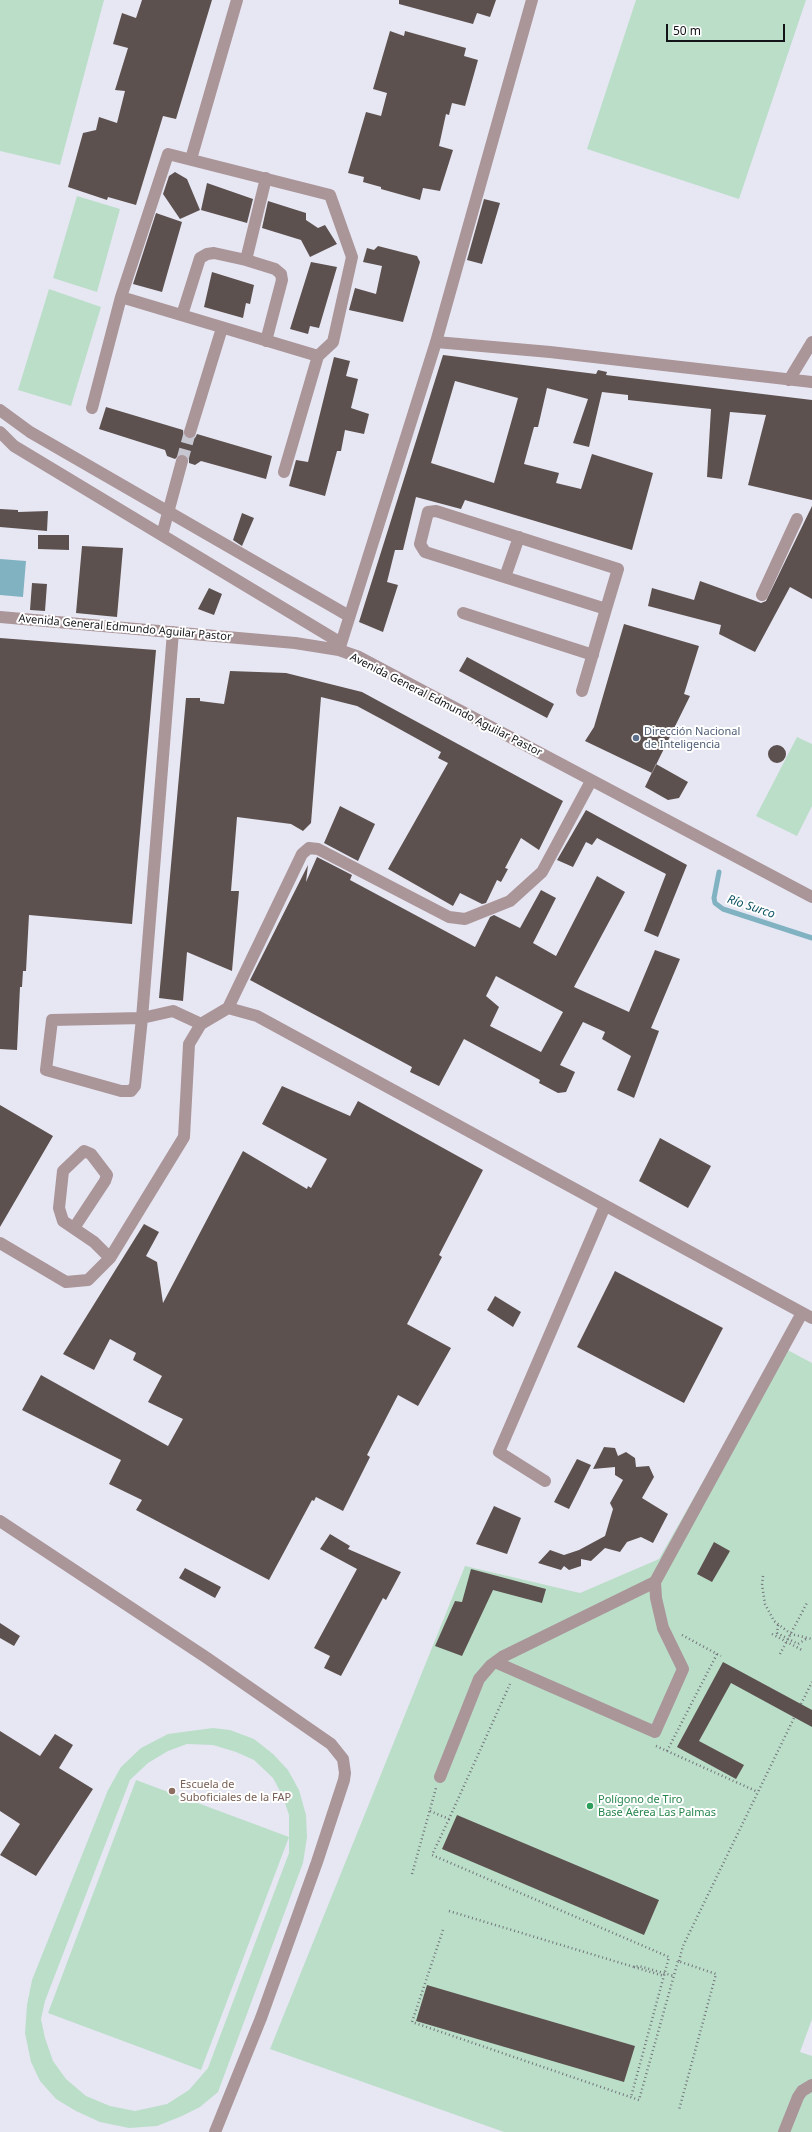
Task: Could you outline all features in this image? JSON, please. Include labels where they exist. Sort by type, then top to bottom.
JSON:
[{"type":"street","points":[[191,159],[237,0]]},
{"type":"street","points":[[0,432],[14,446],[162,535],[340,647],[436,342],[532,0]]},
{"type":"street","points":[[92,408],[121,297],[166,156],[171,154],[330,195],[352,257],[333,342],[318,356],[284,472]]},
{"type":"street","points":[[246,260],[266,178]]},
{"type":"street","points":[[182,315],[200,258],[207,254],[214,253],[246,260],[275,269],[281,274],[282,280],[266,341]]},
{"type":"street","points":[[121,297],[318,356]]},
{"type":"street","points":[[190,432],[222,328]]},
{"type":"street","points":[[436,342],[550,352],[812,382]]},
{"type":"street","points":[[789,380],[812,342]]},
{"type":"street","points":[[0,410],[30,432],[349,616]]},
{"type":"street","points":[[162,535],[182,461]]},
{"type":"street","points":[[582,691],[618,569],[436,511],[428,512],[420,544],[425,552],[606,609]]},
{"type":"street","points":[[762,595],[797,519]]},
{"type":"street","points":[[505,577],[519,537]]},
{"type":"street","points":[[463,613],[592,655]]},
{"type":"street","name":"Avenida General Edmundo Aguilar Pastor","points":[[0,617],[340,647],[812,898]]},
{"type":"street","points":[[173,632],[142,1018],[135,1086],[130,1091],[121,1091],[46,1070],[52,1020],[142,1018],[173,1011],[201,1024]]},
{"type":"street","points":[[0,1243],[66,1282],[88,1280],[110,1258],[184,1137],[189,1044],[201,1024],[228,1008],[302,854],[309,848],[318,849],[449,916],[465,919],[510,901],[542,872],[591,781]]},
{"type":"street","points":[[228,1008],[257,1016],[807,1316],[655,1582],[656,1598],[662,1628],[683,1669],[655,1732],[495,1662]]},
{"type":"street","points":[[74,1228],[105,1181],[107,1175],[91,1154],[84,1151],[63,1171],[59,1208],[63,1221],[94,1242],[110,1258]]},
{"type":"street","points":[[545,1481],[499,1452],[605,1206]]},
{"type":"street","points":[[0,1520],[207,1658],[325,1739],[336,1748],[343,1759],[345,1766],[344,1780],[317,1862],[261,2018],[216,2132]]},
{"type":"street","points":[[440,1777],[479,1679],[495,1662],[655,1582]]},
{"type":"street","points":[[784,2132],[798,2097],[802,2091],[812,2085]]},
{"type":"path","points":[[763,1576],[762,1585],[765,1604],[778,1624],[791,1634],[806,1639],[812,1639]]},
{"type":"path","points":[[780,1654],[808,1601]]},
{"type":"path","points":[[778,1624],[778,1633],[802,1650]]},
{"type":"path","points":[[681,1634],[721,1656]]},
{"type":"path","points":[[772,1634],[798,1644],[806,1639]]},
{"type":"path","points":[[667,1751],[717,1654]]},
{"type":"path","points":[[511,1680],[432,1855],[669,1957],[631,2097]]},
{"type":"path","points":[[801,1704],[812,1682]]},
{"type":"path","points":[[443,1930],[412,2022],[639,2100],[683,1946],[794,1718]]},
{"type":"path","points":[[653,1744],[758,1792]]},
{"type":"path","points":[[412,1874],[440,1777]]},
{"type":"path","points":[[430,1810],[449,1819]]},
{"type":"path","points":[[449,1911],[664,1976]]},
{"type":"path","points":[[678,1961],[716,1974],[679,2110]]},
{"type":"path","points":[[634,1967],[639,1966],[674,1976]]},
{"type":"green space","points":[[0,0],[104,0],[60,165],[0,151]]},
{"type":"green space","points":[[636,0],[806,0],[739,199],[587,149]]},
{"type":"green space","points":[[77,196],[120,209],[97,292],[53,278]]},
{"type":"green space","points":[[49,289],[101,307],[71,406],[18,390]]},
{"type":"green space","points":[[797,737],[812,744],[812,806],[797,836],[756,816]]},
{"type":"green space","name":"Polígono de Tiro Base Aérea Las Palmas","points":[[780,1346],[812,1363],[812,2019],[800,2052],[812,2056],[812,2132],[504,2132],[270,2049],[465,1566],[580,1593],[659,1559]]},
{"type":"green space","points":[[213,1728],[230,1730],[254,1739],[273,1754],[288,1770],[299,1790],[306,1815],[307,1837],[303,1863],[218,2092],[200,2107],[182,2116],[157,2126],[129,2128],[100,2122],[76,2111],[56,2099],[40,2081],[31,2062],[25,2033],[27,2005],[32,1980],[108,1790],[121,1767],[141,1748],[168,1734]],"holes":[[[187,1744],[213,1745],[236,1752],[254,1760],[273,1778],[283,1797],[289,1815],[289,1853],[208,2068],[189,2090],[167,2104],[135,2111],[110,2106],[86,2096],[66,2079],[53,2061],[45,2038],[41,2019],[45,2001],[130,1780],[148,1763],[168,1751]]]},
{"type":"green space","points":[[136,1780],[289,1837],[201,2070],[48,2013]]},
{"type":"water","points":[[0,559],[26,561],[23,597],[0,595]]},
{"type":"building","points":[[142,0],[212,0],[176,119],[163,116],[136,205],[108,197],[107,200],[68,187],[83,133],[96,130],[99,117],[117,123],[125,91],[115,90],[128,48],[113,44],[122,13],[136,18]]},
{"type":"building","points":[[399,0],[496,0],[490,17],[477,13],[473,24],[399,4]]},
{"type":"building","points":[[390,31],[404,36],[405,31],[466,48],[464,56],[478,60],[465,106],[452,103],[449,115],[446,114],[439,146],[453,150],[440,191],[423,188],[420,200],[381,189],[381,187],[363,182],[364,177],[348,173],[366,112],[381,116],[387,93],[373,89]]},
{"type":"building","points":[[175,172],[187,179],[200,210],[180,219],[163,194],[169,176]]},
{"type":"building","points":[[207,183],[253,199],[247,223],[201,210]]},
{"type":"building","points":[[484,199],[500,203],[482,264],[467,260]]},
{"type":"building","points":[[268,201],[306,213],[306,220],[318,228],[325,225],[337,244],[310,257],[301,240],[262,228]]},
{"type":"building","points":[[156,213],[182,222],[162,292],[133,284]]},
{"type":"building","points":[[378,246],[417,256],[420,262],[403,322],[349,310],[355,288],[376,294],[382,266],[363,262],[367,248],[374,250]]},
{"type":"building","points":[[311,262],[337,267],[319,328],[310,326],[308,334],[290,329]]},
{"type":"building","points":[[212,272],[254,285],[250,304],[246,303],[243,318],[204,307]]},
{"type":"building","points":[[443,355],[596,374],[598,370],[607,372],[606,375],[812,400],[812,500],[748,485],[766,415],[730,412],[722,479],[707,477],[711,409],[628,400],[628,395],[602,392],[589,447],[573,443],[588,399],[547,388],[538,427],[534,427],[524,464],[559,473],[556,483],[581,489],[592,454],[653,473],[632,550],[465,500],[461,509],[416,497],[403,550],[395,550],[387,582],[398,585],[383,632],[359,622]],"holes":[[[455,381],[518,398],[494,483],[431,463]]]},
{"type":"building","points":[[334,357],[350,361],[346,376],[358,379],[351,408],[369,414],[364,434],[345,430],[341,451],[337,451],[325,496],[289,486],[296,460],[308,462]]},
{"type":"building","points":[[106,407],[183,430],[184,437],[188,439],[195,438],[197,434],[272,456],[266,479],[201,461],[195,465],[189,463],[189,459],[184,454],[180,454],[175,459],[167,456],[165,450],[99,429]]},
{"type":"building","points":[[812,506],[812,599],[790,587],[755,652],[719,634],[721,625],[648,606],[652,588],[694,600],[700,581],[761,603],[766,601]]},
{"type":"building","points":[[0,509],[18,510],[18,512],[48,511],[47,531],[0,527]]},
{"type":"building","points":[[242,513],[254,518],[242,546],[233,540]]},
{"type":"building","points":[[38,535],[69,535],[69,550],[38,549]]},
{"type":"building","points":[[82,546],[123,548],[117,617],[76,613]]},
{"type":"building","points":[[32,583],[47,584],[45,611],[30,610]]},
{"type":"building","points":[[209,588],[222,594],[214,615],[198,609]]},
{"type":"building","points":[[624,624],[699,646],[684,694],[690,696],[652,773],[585,741],[594,727]]},
{"type":"building","points":[[0,638],[156,650],[132,924],[29,915],[26,971],[23,971],[22,987],[20,987],[17,1050],[0,1049]]},
{"type":"building","points":[[467,657],[554,704],[547,718],[459,671]]},
{"type":"building","points":[[230,671],[286,673],[362,692],[563,801],[539,850],[521,838],[505,868],[508,869],[501,882],[497,880],[486,903],[482,904],[460,893],[453,906],[388,869],[448,763],[438,758],[441,752],[357,706],[321,697],[311,823],[303,831],[291,824],[237,817],[231,891],[239,891],[232,971],[187,952],[183,1001],[159,998],[186,698],[200,698],[200,701],[224,704]]},
{"type":"building","points":[[777,745],[783,748],[786,754],[783,760],[777,763],[771,760],[768,754],[771,748]]},
{"type":"building","points":[[656,764],[688,782],[679,798],[668,800],[645,787]]},
{"type":"building","points":[[340,806],[375,824],[358,861],[324,843]]},
{"type":"building","points":[[586,810],[687,865],[658,937],[644,931],[666,874],[597,838],[592,845],[586,842],[573,867],[557,860]]},
{"type":"building","points":[[317,857],[352,875],[350,880],[475,947],[490,917],[494,915],[520,928],[541,890],[556,898],[533,943],[556,956],[597,876],[625,892],[574,987],[629,1012],[655,950],[680,959],[651,1028],[659,1031],[634,1098],[617,1090],[631,1056],[602,1039],[605,1032],[583,1022],[560,1065],[575,1072],[566,1092],[558,1093],[539,1083],[540,1080],[464,1039],[439,1086],[410,1072],[412,1067],[250,980],[308,865],[306,882]],"holes":[[[496,976],[563,1012],[541,1052],[490,1026],[499,1007],[486,996]]]},
{"type":"building","points":[[282,1086],[350,1116],[358,1101],[483,1170],[439,1255],[442,1257],[407,1324],[451,1348],[418,1406],[398,1395],[367,1455],[370,1457],[343,1511],[316,1497],[314,1501],[312,1500],[269,1580],[136,1510],[142,1500],[109,1484],[121,1460],[22,1410],[41,1375],[168,1446],[183,1419],[148,1402],[162,1376],[133,1360],[136,1353],[110,1339],[94,1370],[63,1354],[144,1224],[159,1232],[146,1256],[157,1262],[163,1303],[243,1151],[307,1189],[308,1186],[311,1188],[327,1159],[262,1124]]},
{"type":"building","points":[[0,1105],[53,1136],[0,1227]]},
{"type":"building","points":[[660,1138],[711,1166],[688,1208],[639,1181]]},
{"type":"building","points":[[615,1271],[723,1328],[684,1403],[577,1347]]},
{"type":"building","points":[[495,1296],[521,1312],[513,1327],[487,1310]]},
{"type":"building","points":[[604,1447],[615,1448],[618,1456],[626,1452],[635,1458],[636,1467],[649,1466],[654,1477],[642,1498],[668,1514],[653,1543],[641,1537],[627,1542],[620,1552],[605,1548],[591,1561],[581,1559],[581,1566],[569,1570],[564,1566],[561,1570],[538,1563],[550,1550],[564,1555],[579,1550],[605,1536],[613,1509],[610,1503],[623,1480],[615,1475],[615,1467],[593,1469]]},
{"type":"building","points":[[577,1459],[591,1465],[569,1509],[554,1502]]},
{"type":"building","points":[[494,1506],[521,1518],[507,1554],[476,1544]]},
{"type":"building","points":[[330,1534],[350,1546],[348,1549],[401,1572],[386,1600],[383,1598],[341,1676],[324,1668],[330,1656],[314,1648],[357,1569],[320,1549]]},
{"type":"building","points":[[714,1542],[730,1551],[712,1582],[697,1574]]},
{"type":"building","points":[[185,1568],[221,1587],[215,1598],[179,1578]]},
{"type":"building","points":[[471,1569],[546,1589],[542,1603],[493,1590],[462,1656],[435,1646],[455,1601],[462,1602]]},
{"type":"building","points":[[0,1623],[20,1636],[14,1646],[0,1638]]},
{"type":"building","points":[[723,1662],[812,1710],[812,1727],[731,1683],[699,1741],[744,1765],[736,1779],[677,1747]]},
{"type":"building","points":[[0,1731],[40,1756],[55,1734],[73,1745],[59,1768],[93,1789],[36,1876],[0,1855],[20,1824],[0,1811]]},
{"type":"building","points":[[457,1815],[659,1900],[644,1935],[442,1849]]},
{"type":"building","points":[[427,1985],[635,2046],[624,2082],[416,2021]]},
{"type":"waterway","name":"Río Surco","points":[[719,872],[714,898],[715,903],[723,909],[812,938]]},
{"type":"tunnel","points":[[182,461],[190,432]]},
{"type":"place","name":"Dirección Nacional de Inteligencia","points":[[636,738]]},
{"type":"place","name":"Escuela de Suboficiales de la FAP","points":[[172,1791]]},
{"type":"place","name":"Polígono de Tiro Base Aérea Las Palmas","points":[[590,1806]]}]
